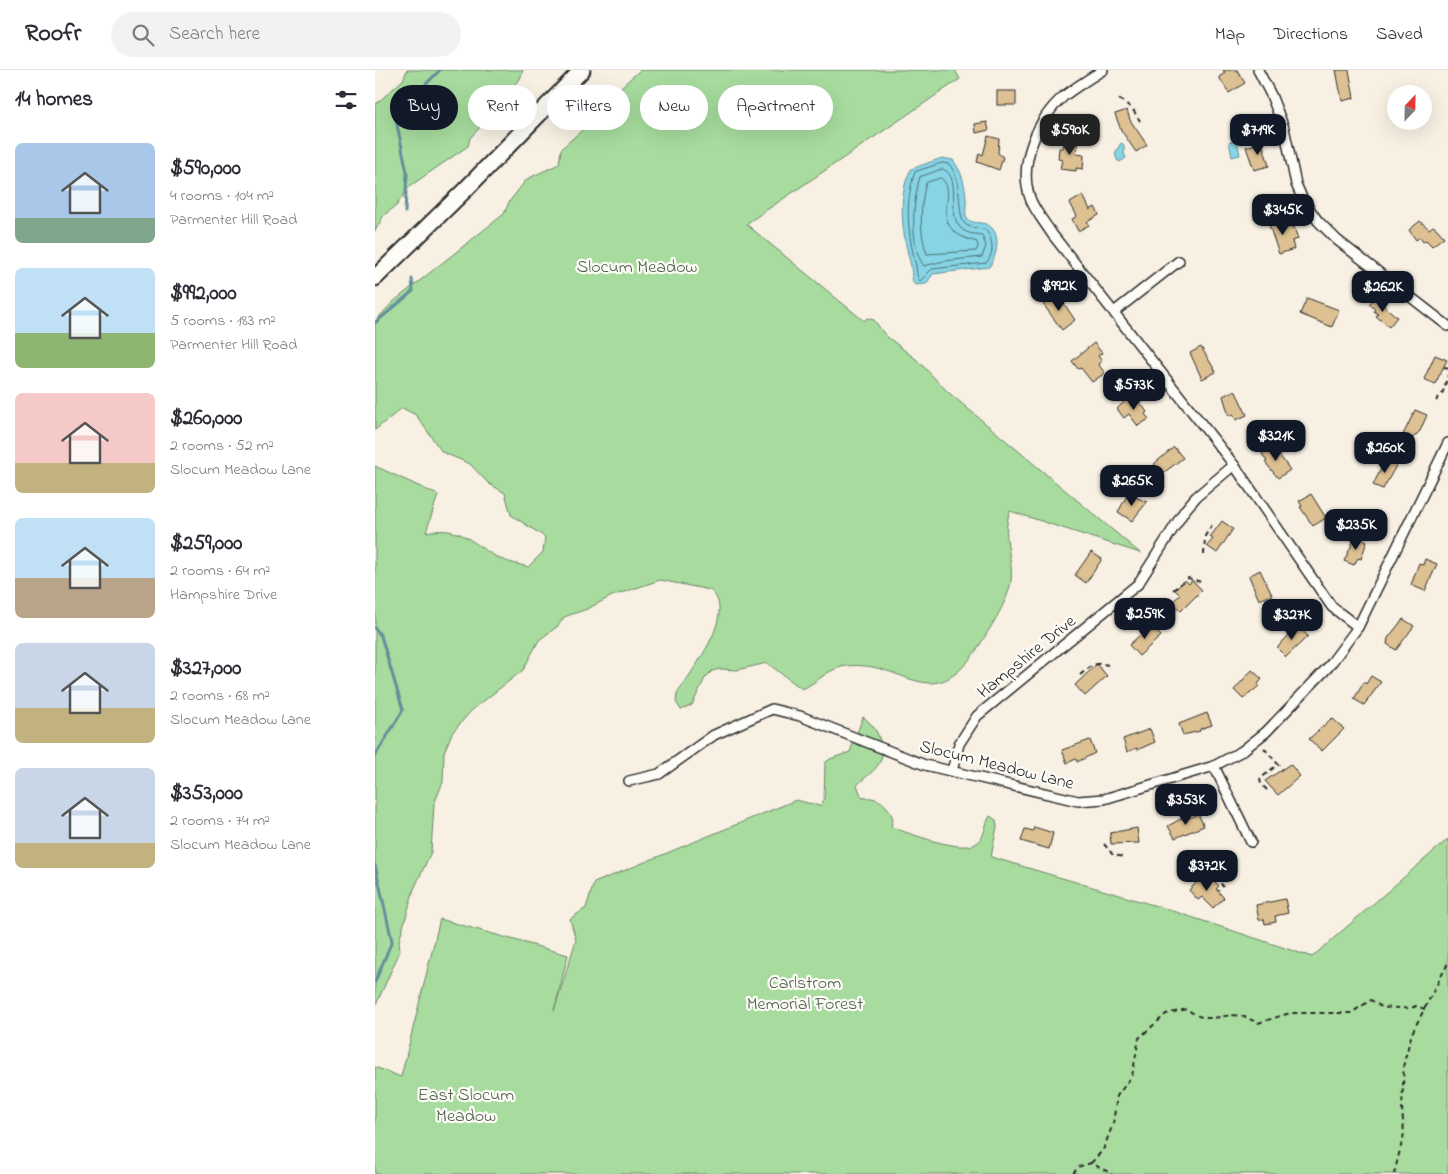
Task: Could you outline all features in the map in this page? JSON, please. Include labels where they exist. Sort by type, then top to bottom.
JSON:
[{"type":"highway","points":[[375,278],[465,190],[581,70]]},
{"type":"street","points":[[1103,70],[1063,97],[1045,120],[1032,144],[1025,173],[1030,198],[1052,234],[1234,466],[1332,607],[1358,626]]},
{"type":"street","points":[[1258,70],[1271,95],[1284,128],[1296,184],[1303,200],[1318,221],[1337,240],[1448,326]]},
{"type":"street","points":[[1114,312],[1179,261]]},
{"type":"street","name":"Slocum Meadow Lane","points":[[629,781],[659,774],[713,735],[772,709],[800,716],[909,759],[1065,799],[1091,801],[1110,798],[1215,766],[1242,751],[1266,732],[1329,666],[1358,626],[1448,443]]},
{"type":"street","name":"Hampshire Drive","points":[[953,771],[959,744],[977,716],[1138,584],[1196,496],[1234,466]]},
{"type":"street","points":[[1215,766],[1251,842]]},
{"type":"path","points":[[1119,98],[1132,108],[1140,121]]},
{"type":"path","points":[[1444,367],[1448,369]]},
{"type":"path","points":[[1437,401],[1443,392],[1448,375]]},
{"type":"path","points":[[1204,554],[1205,536],[1212,525]]},
{"type":"path","points":[[1173,590],[1188,578],[1201,582]]},
{"type":"path","points":[[1079,675],[1093,664],[1099,662],[1108,665]]},
{"type":"path","points":[[1264,748],[1282,769]]},
{"type":"path","points":[[1267,790],[1261,784],[1260,778],[1278,764]]},
{"type":"path","points":[[1104,844],[1113,855],[1125,857]]},
{"type":"path","points":[[1198,871],[1213,875],[1223,886],[1218,891]]},
{"type":"path","points":[[1394,1174],[1404,1134],[1402,1108],[1403,1062],[1412,1033],[1434,994],[1442,972],[1448,963]]},
{"type":"path","points":[[1073,1174],[1078,1167],[1091,1163],[1103,1150],[1113,1124],[1117,1096],[1132,1076],[1139,1038],[1166,1014],[1187,1009],[1197,1017],[1208,1019],[1243,1016],[1258,1023],[1290,1013],[1351,1013],[1371,1000],[1383,1008],[1393,1006],[1410,1010],[1415,1006],[1425,1010]]},
{"type":"path","points":[[1091,1163],[1112,1174]]},
{"type":"green space","points":[[407,70],[523,70],[520,79],[514,85],[468,85],[468,130],[477,130],[470,138],[468,146],[410,186],[396,206],[384,215],[375,231],[375,105],[390,92],[390,130],[458,130],[458,85],[397,85],[403,80]]},
{"type":"green space","name":"Slocum Meadow","points":[[640,70],[955,70],[960,79],[746,224],[864,321],[867,318],[874,320],[885,335],[917,360],[948,392],[1140,553],[1010,511],[1007,521],[1007,540],[1011,577],[1005,601],[979,646],[962,668],[945,680],[930,683],[882,669],[863,666],[841,667],[802,689],[767,663],[737,670],[720,669],[712,671],[705,678],[692,705],[681,710],[676,702],[677,694],[710,642],[716,627],[719,613],[717,600],[710,590],[660,580],[612,596],[587,609],[564,617],[558,626],[539,640],[523,670],[471,711],[452,733],[444,752],[443,782],[434,804],[431,852],[414,889],[399,941],[400,951],[375,1007],[375,466],[438,495],[426,532],[450,531],[459,534],[507,562],[528,567],[543,552],[545,537],[511,515],[505,493],[488,483],[470,464],[442,452],[416,415],[402,408],[375,430],[375,321],[393,302],[504,214],[509,202],[527,179],[559,164],[561,149],[582,130],[630,130],[630,85],[623,85]]},
{"type":"green space","name":"Carlstrom Memorial Forest","points":[[863,717],[877,733],[882,748],[882,755],[877,766],[857,785],[862,798],[873,798],[885,805],[893,819],[891,827],[922,838],[960,846],[970,846],[980,840],[990,816],[996,820],[997,827],[991,857],[1170,910],[1312,957],[1448,839],[1448,1174],[375,1174],[375,1067],[401,1077],[440,919],[568,955],[554,1011],[576,940],[570,919],[586,908],[594,883],[796,800],[820,806],[824,799],[825,763],[830,759],[850,752]]},
{"type":"water","points":[[1237,140],[1240,155],[1232,157],[1229,142]]},
{"type":"water","points":[[1121,143],[1124,145],[1126,158],[1120,162],[1117,160],[1115,153]]},
{"type":"water","points":[[942,158],[953,160],[963,178],[967,219],[991,227],[997,238],[996,251],[989,267],[933,274],[926,284],[915,285],[912,279],[902,217],[906,180],[911,169]]},
{"type":"building","points":[[1223,70],[1237,70],[1245,83],[1229,93],[1219,77],[1225,73]]},
{"type":"building","points":[[1336,70],[1349,70],[1354,98],[1342,101]]},
{"type":"building","points":[[997,91],[1016,91],[1016,105],[997,105]]},
{"type":"building","points":[[1127,110],[1130,120],[1147,145],[1136,152],[1121,130],[1115,114]]},
{"type":"building","points":[[987,122],[989,130],[976,133],[975,124]]},
{"type":"building","points":[[988,136],[999,139],[998,153],[1003,157],[999,170],[977,162],[979,153],[983,155]]},
{"type":"building","points":[[1064,139],[1078,141],[1076,154],[1084,155],[1083,169],[1076,168],[1076,171],[1060,169],[1062,160],[1058,159],[1059,148],[1062,148]]},
{"type":"building","points":[[1262,142],[1269,166],[1254,170],[1246,147]]},
{"type":"building","points":[[1083,195],[1090,210],[1095,207],[1099,215],[1087,222],[1089,225],[1078,231],[1072,219],[1077,216],[1070,203]]},
{"type":"building","points":[[1282,219],[1285,228],[1294,227],[1298,239],[1292,241],[1294,249],[1279,254],[1269,225]]},
{"type":"building","points":[[1420,221],[1429,229],[1433,226],[1444,237],[1432,246],[1426,240],[1423,242],[1420,237],[1416,240],[1409,230]]},
{"type":"building","points":[[1054,295],[1061,304],[1063,302],[1075,320],[1062,330],[1043,304]]},
{"type":"building","points":[[1307,298],[1339,310],[1332,327],[1300,314]]},
{"type":"building","points":[[1375,298],[1397,317],[1389,327],[1376,316],[1378,314],[1369,304]]},
{"type":"building","points":[[1094,343],[1102,353],[1098,356],[1102,361],[1098,364],[1105,373],[1092,382],[1081,368],[1078,369],[1072,361]]},
{"type":"building","points":[[1201,347],[1216,372],[1202,379],[1190,353]]},
{"type":"building","points":[[1435,355],[1447,360],[1435,384],[1424,379]]},
{"type":"building","points":[[1235,390],[1247,415],[1236,420],[1233,414],[1229,416],[1223,396]]},
{"type":"building","points":[[1131,395],[1137,403],[1139,401],[1147,412],[1145,414],[1149,419],[1138,426],[1129,414],[1124,418],[1117,409]]},
{"type":"building","points":[[1415,410],[1427,415],[1420,431],[1412,439],[1403,435]]},
{"type":"building","points":[[1273,446],[1290,470],[1278,478],[1265,462],[1267,461],[1262,454]]},
{"type":"building","points":[[1174,447],[1183,458],[1162,474],[1154,464]]},
{"type":"building","points":[[1386,459],[1397,464],[1383,489],[1373,485]]},
{"type":"building","points":[[1128,494],[1147,502],[1132,521],[1118,512]]},
{"type":"building","points":[[1311,494],[1326,518],[1313,526],[1300,507],[1302,506],[1299,501]]},
{"type":"building","points":[[1222,521],[1233,529],[1217,553],[1207,546],[1213,539],[1210,537]]},
{"type":"building","points":[[1356,536],[1367,541],[1361,559],[1358,558],[1354,565],[1344,561]]},
{"type":"building","points":[[1091,552],[1102,559],[1086,583],[1075,575]]},
{"type":"building","points":[[1425,559],[1437,564],[1425,591],[1411,585],[1419,563],[1423,565]]},
{"type":"building","points":[[1260,570],[1272,595],[1259,600],[1249,576]]},
{"type":"building","points":[[1185,580],[1189,584],[1192,580],[1202,590],[1181,611],[1172,602],[1180,595],[1175,590]]},
{"type":"building","points":[[1403,619],[1414,626],[1396,650],[1387,644],[1388,638]]},
{"type":"building","points":[[1151,625],[1161,636],[1139,656],[1129,645]]},
{"type":"building","points":[[1297,626],[1308,636],[1286,657],[1277,648]]},
{"type":"building","points":[[1097,664],[1107,676],[1085,696],[1075,685]]},
{"type":"building","points":[[1252,670],[1262,679],[1258,684],[1259,686],[1243,699],[1234,690]]},
{"type":"building","points":[[1371,676],[1381,682],[1364,705],[1354,699],[1364,682],[1366,684]]},
{"type":"building","points":[[1207,713],[1212,725],[1200,729],[1200,731],[1183,735],[1179,724]]},
{"type":"building","points":[[1332,718],[1344,729],[1322,751],[1309,739]]},
{"type":"building","points":[[1150,729],[1155,742],[1127,752],[1123,739]]},
{"type":"building","points":[[1090,740],[1095,753],[1077,762],[1076,759],[1067,763],[1062,750]]},
{"type":"building","points":[[1290,764],[1300,776],[1278,795],[1265,781]]},
{"type":"building","points":[[1198,814],[1204,826],[1175,838],[1168,826],[1186,816],[1187,819]]},
{"type":"building","points":[[1034,827],[1053,833],[1049,849],[1021,841],[1025,829],[1033,831]]},
{"type":"building","points":[[1137,828],[1139,843],[1111,844],[1110,833]]},
{"type":"building","points":[[1203,876],[1210,883],[1213,880],[1219,886],[1216,889],[1224,898],[1213,908],[1202,897],[1198,900],[1189,890]]},
{"type":"building","points":[[1285,899],[1288,913],[1275,916],[1276,922],[1265,924],[1264,919],[1259,920],[1256,905]]},
{"type":"waterway","points":[[405,212],[407,172],[395,115],[440,70]]},
{"type":"waterway","points":[[375,323],[413,291],[412,279]]},
{"type":"waterway","points":[[375,628],[381,636],[403,710],[375,756]]},
{"type":"waterway","points":[[375,865],[392,941],[375,982]]},
{"type":"park label","name":"East Slocum Meadow","points":[[466,1104]]}]
